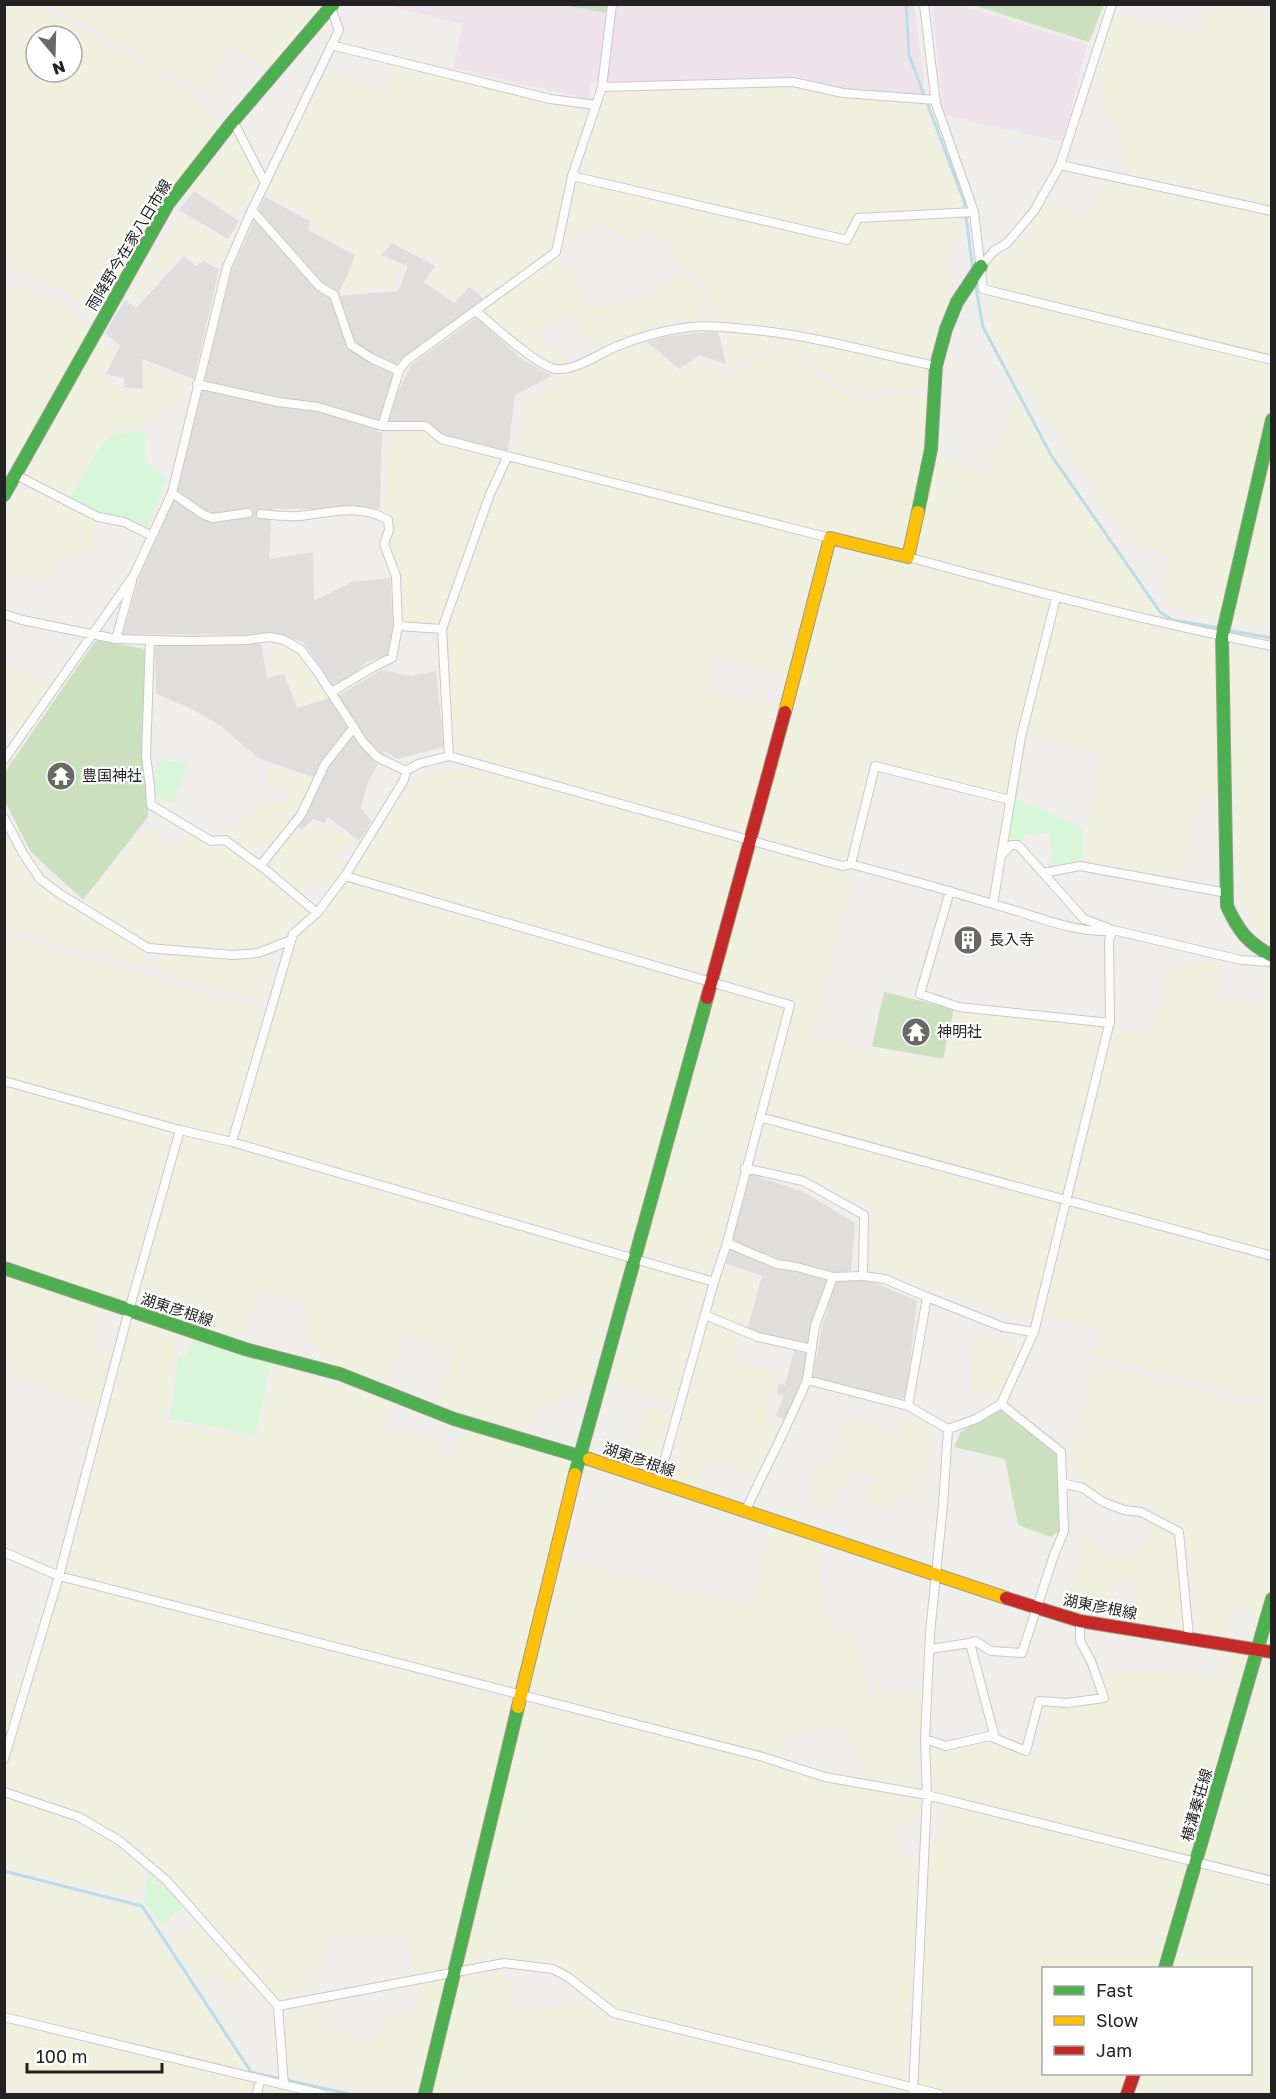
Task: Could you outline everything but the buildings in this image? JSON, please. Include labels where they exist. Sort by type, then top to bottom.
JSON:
[{"type":"street","points":[[382,426],[399,371],[406,361],[556,252],[572,176],[602,87],[612,4]]},
{"type":"street","points":[[924,4],[936,100],[974,212],[983,289],[1272,360]]},
{"type":"street","points":[[908,557],[931,449],[936,366],[946,329],[957,302],[981,266],[994,251],[1007,243],[1034,211],[1060,165],[1112,4]]},
{"type":"street","points":[[116,639],[134,575],[172,493],[227,267],[339,30],[332,6]]},
{"type":"street","name":"雨降野今在家八日市線","points":[[4,495],[168,204],[233,121],[332,6]]},
{"type":"street","points":[[331,45],[550,99],[596,105]]},
{"type":"street","points":[[602,87],[793,82],[843,93],[936,100]]},
{"type":"street","points":[[233,121],[265,183]]},
{"type":"street","points":[[1060,165],[1272,211]]},
{"type":"street","points":[[572,176],[847,240],[858,218],[974,212]]},
{"type":"street","points":[[252,210],[319,286],[334,295],[351,345],[370,358],[399,371]]},
{"type":"street","points":[[476,311],[524,351],[554,370],[564,369],[597,357],[615,347],[661,331],[716,326],[794,334],[936,366]]},
{"type":"street","points":[[197,384],[278,402],[318,407],[382,426],[426,426],[441,439],[908,557],[1056,598],[1272,646]]},
{"type":"street","points":[[1272,420],[1222,636],[1227,906],[1248,943],[1272,956]]},
{"type":"street","points":[[449,756],[442,629],[490,494],[508,456]]},
{"type":"street","points":[[16,475],[98,517],[124,522],[152,536]]},
{"type":"street","points":[[172,493],[204,515],[213,518],[248,513]]},
{"type":"street","points":[[261,514],[296,516],[355,509],[380,515],[388,520],[389,530],[384,544],[396,576],[398,626],[392,658],[372,666],[351,682],[331,692]]},
{"type":"street","points":[[425,2094],[579,1456],[633,1257],[752,841],[830,538]]},
{"type":"street","points":[[4,760],[134,575]]},
{"type":"street","points":[[993,903],[1021,737],[1056,598]]},
{"type":"street","points":[[4,614],[22,620],[116,639],[246,640],[270,637],[284,640],[302,650],[363,742],[377,757],[406,771]]},
{"type":"street","points":[[398,626],[442,629]]},
{"type":"street","points":[[150,639],[146,756],[150,805],[211,841],[225,840],[317,913]]},
{"type":"street","points":[[260,866],[301,815],[325,764],[354,727]]},
{"type":"street","points":[[232,1142],[289,941],[293,934],[317,913],[345,876],[404,780],[406,771],[418,764],[449,756],[842,866],[851,864],[1097,933],[1113,930]]},
{"type":"street","points":[[851,864],[875,766],[1010,800]]},
{"type":"street","points":[[4,818],[40,879],[60,894],[148,948],[233,955],[258,953],[289,941]]},
{"type":"street","points":[[1000,856],[1011,845],[1018,845],[1084,919],[1113,930],[1241,960],[1272,962]]},
{"type":"street","points":[[1043,873],[1080,866],[1227,894]]},
{"type":"street","points":[[345,876],[790,1005],[727,1243],[658,1483]]},
{"type":"street","points":[[950,891],[920,994],[959,1006],[1110,1023]]},
{"type":"street","points":[[807,1380],[908,1406],[948,1429],[976,1419],[1001,1404],[1034,1332],[1110,1023],[1109,940],[1113,930]]},
{"type":"street","points":[[4,1081],[180,1130],[232,1142],[714,1282]]},
{"type":"street","points":[[760,1117],[1272,1256]]},
{"type":"street","points":[[4,1759],[59,1576],[129,1311],[180,1130]]},
{"type":"street","points":[[746,1168],[803,1181],[864,1215],[863,1276]]},
{"type":"street","points":[[727,1243],[777,1264],[833,1277],[863,1276],[885,1279],[1003,1328],[1034,1332]]},
{"type":"street","name":"湖東彦根線","points":[[4,1268],[245,1348],[340,1374],[454,1419],[579,1456],[746,1510],[1036,1608],[1080,1621],[1272,1652]]},
{"type":"street","points":[[746,1510],[773,1451],[791,1419],[807,1380],[815,1326],[833,1277]]},
{"type":"street","points":[[908,1406],[927,1298]]},
{"type":"street","points":[[705,1315],[758,1337],[812,1349]]},
{"type":"street","points":[[930,1649],[975,1641],[991,1651],[1022,1653],[1064,1531],[1061,1452],[1001,1404]]},
{"type":"street","points":[[913,2091],[927,1795],[925,1739],[948,1429]]},
{"type":"street","points":[[1062,1483],[1083,1488],[1103,1502],[1124,1510],[1141,1512],[1179,1532],[1189,1638]]},
{"type":"street","points":[[4,1552],[59,1576],[763,1756],[825,1777],[927,1795],[1272,1881]]},
{"type":"street","name":"横溝秦荘線","points":[[1165,1967],[1272,1599]]},
{"type":"street","points":[[925,1739],[946,1746],[989,1736],[1026,1751],[1039,1701],[1067,1703],[1104,1698],[1091,1661],[1080,1641],[1080,1621]]},
{"type":"street","points":[[970,1643],[995,1738]]},
{"type":"street","points":[[4,1792],[79,1817],[120,1841],[166,1880],[278,2006],[284,2085]]},
{"type":"street","points":[[278,2006],[504,1963],[554,1969],[568,1977],[614,2013],[913,2091],[939,2094]]},
{"type":"street","points":[[4,2018],[322,2094]]},
{"type":"street","points":[[1127,2094],[1133,2075]]},
{"type":"street","points":[[257,2094],[261,2080]]},
{"type":"shaded area","points":[[387,5],[914,5],[924,79],[922,96],[816,85],[812,80],[591,82],[590,100],[453,68],[463,24]]},
{"type":"shaded area","points":[[932,5],[962,5],[1087,45],[1063,142],[944,115]]},
{"type":"shaded area","points":[[194,191],[239,221],[228,239],[179,210]]},
{"type":"shaded area","points":[[265,197],[310,221],[308,230],[355,255],[339,296],[398,291],[408,266],[381,255],[392,243],[435,266],[424,282],[454,303],[470,287],[484,299],[396,363],[377,432],[382,432],[380,509],[272,509],[269,559],[313,552],[314,601],[352,582],[390,578],[393,626],[389,654],[367,662],[353,674],[332,685],[303,642],[276,635],[123,634],[139,577],[178,489],[231,272]]},
{"type":"shaded area","points":[[184,256],[196,266],[204,261],[219,270],[194,379],[142,359],[143,389],[124,387],[124,378],[106,374],[120,346],[105,333],[125,300],[136,308]]},
{"type":"shaded area","points":[[476,318],[522,359],[552,376],[515,395],[508,451],[443,435],[427,422],[384,421],[411,365]]},
{"type":"shaded area","points":[[718,331],[726,364],[700,355],[679,369],[647,342],[664,337]]},
{"type":"shaded area","points":[[261,644],[267,678],[284,674],[297,708],[341,694],[382,670],[411,676],[436,671],[444,747],[397,759],[385,751],[367,784],[361,808],[372,821],[359,841],[328,817],[324,823],[314,819],[302,830],[298,828],[323,781],[258,758],[221,726],[192,709],[156,694],[155,645]]},
{"type":"shaded area","points":[[750,1174],[804,1192],[855,1223],[851,1271],[832,1273],[803,1381],[786,1421],[776,1416],[784,1396],[777,1393],[779,1383],[785,1385],[795,1346],[747,1330],[762,1276],[725,1263]]},
{"type":"shaded area","points":[[836,1280],[870,1281],[917,1301],[906,1399],[812,1380],[822,1327]]},
{"type":"green space","points":[[1104,4],[1089,42],[973,5]]},
{"type":"green space","points":[[5,5],[35,5],[70,24],[24,24],[24,84],[84,84],[84,32],[181,85],[221,125],[166,197],[93,320],[68,292],[5,263]]},
{"type":"green space","points":[[50,5],[322,5],[268,69],[228,46],[205,92]]},
{"type":"green space","points":[[562,5],[610,5],[609,13]]},
{"type":"green space","points":[[1208,5],[1233,5],[1271,15],[1271,204],[1122,169],[1127,144],[1103,110],[1106,82],[1093,80],[1115,14],[1202,35]]},
{"type":"green space","points":[[394,66],[589,113],[552,249],[486,296],[467,282],[453,299],[428,282],[440,263],[407,248],[392,238],[375,256],[400,268],[391,288],[339,292],[359,254],[311,228],[314,219],[266,192],[325,71],[386,91]]},
{"type":"green space","points":[[789,88],[919,107],[964,204],[949,261],[951,291],[935,322],[925,386],[920,391],[901,388],[869,394],[854,392],[832,380],[783,338],[731,368],[722,316],[705,318],[708,286],[680,267],[666,240],[642,234],[628,241],[601,224],[563,245],[604,92]]},
{"type":"green space","points":[[237,137],[259,182],[240,217],[193,184]]},
{"type":"green space","points":[[1101,180],[1271,216],[1271,626],[1170,608],[1161,588],[1169,555],[1130,544],[996,341],[991,325],[987,268],[1027,235],[1045,200],[1087,222]]},
{"type":"green space","points":[[178,214],[229,244],[220,266],[203,256],[197,262],[183,253],[135,303],[129,299]]},
{"type":"green space","points":[[560,257],[594,307],[654,293],[678,271],[704,290],[701,318],[665,324],[603,348],[578,330],[583,325],[571,314],[534,332],[569,363],[556,365],[518,339],[484,310]]},
{"type":"green space","points":[[4,283],[62,301],[91,333],[15,466],[5,459]]},
{"type":"green space","points":[[100,337],[113,351],[101,376],[121,384],[119,391],[145,394],[145,366],[189,382],[178,404],[171,410],[149,420],[141,430],[111,429],[68,493],[28,474]]},
{"type":"green space","points":[[781,341],[796,352],[818,376],[865,401],[899,393],[928,399],[926,449],[905,541],[897,546],[822,527],[786,675],[715,658],[707,692],[776,707],[745,833],[454,752],[448,627],[521,438],[526,399],[555,385],[557,376],[641,344],[682,376],[694,363],[735,374]]},
{"type":"green space","points":[[1015,400],[1158,617],[1156,627],[1208,637],[1214,647],[1220,797],[1202,796],[1177,878],[1087,861],[1087,823],[1102,755],[1018,731],[1006,795],[870,759],[845,860],[758,837],[831,548],[911,566],[939,454],[985,474]]},
{"type":"green space","points":[[388,431],[425,431],[436,442],[499,458],[439,625],[401,621],[399,577],[389,544],[394,529],[391,517],[384,514]]},
{"type":"green space","points":[[142,432],[145,437],[145,462],[166,479],[146,529],[105,515],[70,497],[111,434]]},
{"type":"green space","points":[[32,489],[96,522],[91,557],[67,554],[50,582],[5,571],[5,519],[20,491]]},
{"type":"green space","points":[[96,640],[150,650],[148,817],[83,900],[31,852],[5,802],[5,772]]},
{"type":"green space","points":[[283,646],[299,652],[330,697],[299,705],[287,670],[272,673],[268,650]]},
{"type":"green space","points":[[1228,647],[1271,654],[1271,945],[1245,913],[1239,895]]},
{"type":"green space","points":[[4,660],[49,687],[18,729],[5,735]]},
{"type":"green space","points":[[156,760],[188,763],[173,804],[154,794]]},
{"type":"green space","points":[[269,762],[313,780],[298,812],[268,850],[260,841],[248,854],[225,835],[267,800],[285,803],[292,790],[268,785]]},
{"type":"green space","points":[[479,770],[854,874],[811,1036],[946,1064],[957,1010],[1105,1027],[1065,1196],[768,1113],[797,999],[353,873],[421,772]]},
{"type":"green space","points":[[1012,798],[1082,826],[1083,862],[1052,869],[1048,865],[1052,856],[1050,833],[1026,835],[1025,841],[1014,841],[1006,834]]},
{"type":"green space","points":[[317,824],[325,829],[330,825],[351,839],[337,858],[346,864],[327,888],[316,879],[303,894],[267,866],[296,831],[303,837]]},
{"type":"green space","points":[[148,828],[175,848],[188,832],[214,848],[225,845],[312,913],[258,949],[153,944],[84,902]]},
{"type":"green space","points":[[10,840],[22,861],[57,898],[114,930],[145,951],[143,966],[5,928],[5,847]]},
{"type":"green space","points":[[355,886],[786,1009],[710,1273],[239,1140],[293,945],[342,888]]},
{"type":"green space","points":[[4,935],[264,1010],[229,1137],[5,1075]]},
{"type":"green space","points":[[178,955],[249,958],[274,964],[263,1002],[149,968],[155,959]]},
{"type":"green space","points":[[1224,961],[1216,995],[1260,1007],[1271,967],[1271,1252],[1074,1198],[1114,1029],[1153,1035],[1168,965]]},
{"type":"green space","points":[[884,992],[954,1009],[943,1059],[872,1046]]},
{"type":"green space","points":[[5,1086],[171,1133],[124,1301],[5,1259]]},
{"type":"green space","points":[[765,1123],[1060,1202],[1060,1212],[1033,1318],[1024,1318],[913,1283],[897,1273],[880,1267],[873,1269],[869,1252],[873,1208],[807,1174],[761,1164]]},
{"type":"green space","points":[[187,1136],[624,1262],[588,1390],[572,1385],[568,1395],[551,1407],[542,1402],[536,1407],[527,1431],[475,1417],[433,1400],[448,1375],[453,1347],[403,1335],[389,1383],[337,1366],[305,1337],[310,1306],[258,1291],[244,1337],[136,1305],[183,1137]]},
{"type":"green space","points":[[1071,1209],[1271,1263],[1271,1402],[1097,1356],[1103,1333],[1066,1320],[1044,1321]]},
{"type":"green space","points":[[638,1267],[706,1283],[674,1407],[605,1378]]},
{"type":"green space","points":[[722,1267],[759,1278],[734,1362],[777,1371],[765,1419],[785,1424],[757,1474],[709,1460],[700,1486],[667,1476]]},
{"type":"green space","points":[[4,1272],[100,1309],[91,1346],[115,1351],[99,1406],[79,1404],[22,1380],[5,1368]]},
{"type":"green space","points":[[132,1319],[177,1333],[165,1425],[259,1439],[278,1366],[391,1400],[386,1429],[440,1437],[437,1451],[454,1460],[464,1430],[570,1461],[515,1688],[67,1572]]},
{"type":"green space","points":[[975,1334],[1024,1346],[996,1398],[971,1389]]},
{"type":"green space","points":[[194,1338],[271,1361],[256,1435],[170,1419],[178,1356],[185,1357]]},
{"type":"green space","points":[[1095,1365],[1271,1410],[1271,1617],[1229,1609],[1230,1637],[1199,1630],[1183,1527],[1144,1503],[1129,1505],[1097,1493],[1074,1475],[1076,1452],[1071,1449]]},
{"type":"green space","points":[[646,1404],[673,1416],[654,1469],[629,1461]]},
{"type":"green space","points":[[1001,1406],[1059,1455],[1061,1530],[1051,1537],[1018,1525],[1005,1459],[954,1447],[961,1432]]},
{"type":"green space","points":[[909,1412],[931,1426],[933,1450],[915,1501],[897,1493],[886,1511],[865,1500],[872,1476],[851,1471],[851,1486],[841,1487],[837,1491],[829,1512],[810,1506],[812,1486],[809,1484],[815,1460],[832,1462],[845,1416],[898,1434]]},
{"type":"green space","points":[[771,1522],[823,1542],[818,1582],[831,1629],[856,1634],[868,1693],[923,1688],[918,1787],[867,1777],[845,1728],[781,1739],[779,1757],[530,1693],[559,1559],[752,1606]]},
{"type":"green space","points":[[1150,1522],[1175,1533],[1184,1629],[1128,1619],[1139,1585],[1119,1576],[1102,1617],[1071,1612],[1082,1535],[1120,1560],[1145,1543]]},
{"type":"green space","points":[[66,1582],[512,1701],[451,1963],[445,1969],[414,1973],[409,1939],[331,1937],[310,1993],[280,2001],[152,1856],[115,1831],[77,1810],[5,1788],[5,1769],[60,1587]]},
{"type":"green space","points":[[1232,1651],[1247,1654],[1250,1660],[1157,1967],[1042,1967],[1042,2075],[1125,2075],[1119,2094],[916,2094],[928,1843],[938,1840],[948,1794],[937,1792],[931,1786],[932,1745],[948,1753],[990,1741],[1034,1758],[1048,1708],[1109,1703],[1102,1672],[1157,1671],[1226,1675]]},
{"type":"green space","points":[[1271,1659],[1271,1874],[1205,1858],[1263,1665]]},
{"type":"green space","points":[[5,1678],[24,1683],[5,1742]]},
{"type":"green space","points":[[525,1703],[924,1799],[924,1814],[889,1831],[904,1858],[921,1851],[904,2080],[614,2008],[561,1964],[505,1957],[463,1964]]},
{"type":"green space","points":[[5,1796],[71,1819],[108,1838],[144,1869],[138,1897],[5,1866]]},
{"type":"green space","points":[[1199,1867],[1271,1884],[1271,2094],[1132,2094],[1139,2075],[1252,2075],[1252,1967],[1170,1967]]},
{"type":"green space","points":[[148,1872],[186,1905],[162,1925],[144,1902]]},
{"type":"green space","points":[[5,1876],[138,1909],[256,2081],[252,2094],[5,2094]]},
{"type":"green space","points":[[200,1922],[251,1989],[194,1974],[170,1942]]},
{"type":"green space","points":[[500,1969],[509,1979],[519,2006],[524,2011],[565,2006],[573,1996],[611,2019],[907,2091],[906,2094],[387,2094],[287,2073],[284,2041],[292,2011],[336,1999],[330,2027],[370,2044],[386,2019],[420,2007],[415,1984]]},
{"type":"green space","points":[[260,2084],[302,2094],[257,2094]]},
{"type":"waterway","points":[[906,4],[909,55],[964,201],[973,271]]},
{"type":"waterway","points":[[975,283],[983,327],[1051,455],[1160,612],[1172,620],[1220,628]]},
{"type":"waterway","points":[[1226,630],[1272,638]]},
{"type":"waterway","points":[[4,1871],[142,1906],[251,2072],[349,2094]]},
{"type":"traffic: fast","points":[[4,495],[168,204],[229,126],[333,4]]},
{"type":"traffic: fast","points":[[918,512],[931,449],[936,366],[946,329],[957,302],[981,266]]},
{"type":"traffic: fast","points":[[1272,420],[1222,636],[1227,906],[1245,936],[1272,956]]},
{"type":"traffic: fast","points":[[575,1474],[707,998]]},
{"type":"traffic: fast","points":[[4,1268],[245,1349],[340,1374],[454,1419],[589,1459]]},
{"type":"traffic: fast","points":[[1165,1967],[1272,1599]]},
{"type":"traffic: fast","points":[[425,2094],[518,1707]]},
{"type":"traffic: slow","points":[[785,712],[830,538],[908,557],[918,512]]},
{"type":"traffic: slow","points":[[589,1459],[1006,1598]]},
{"type":"traffic: slow","points":[[518,1707],[575,1474]]},
{"type":"traffic: jam","points":[[707,998],[785,712]]},
{"type":"traffic: jam","points":[[1006,1598],[1080,1621],[1272,1652]]},
{"type":"traffic: jam","points":[[1127,2094],[1134,2075]]},
{"type":"place","name":"豊国神社","points":[[61,776]]},
{"type":"place","name":"長入寺","points":[[968,940]]},
{"type":"place","name":"神明社","points":[[916,1032]]}]
